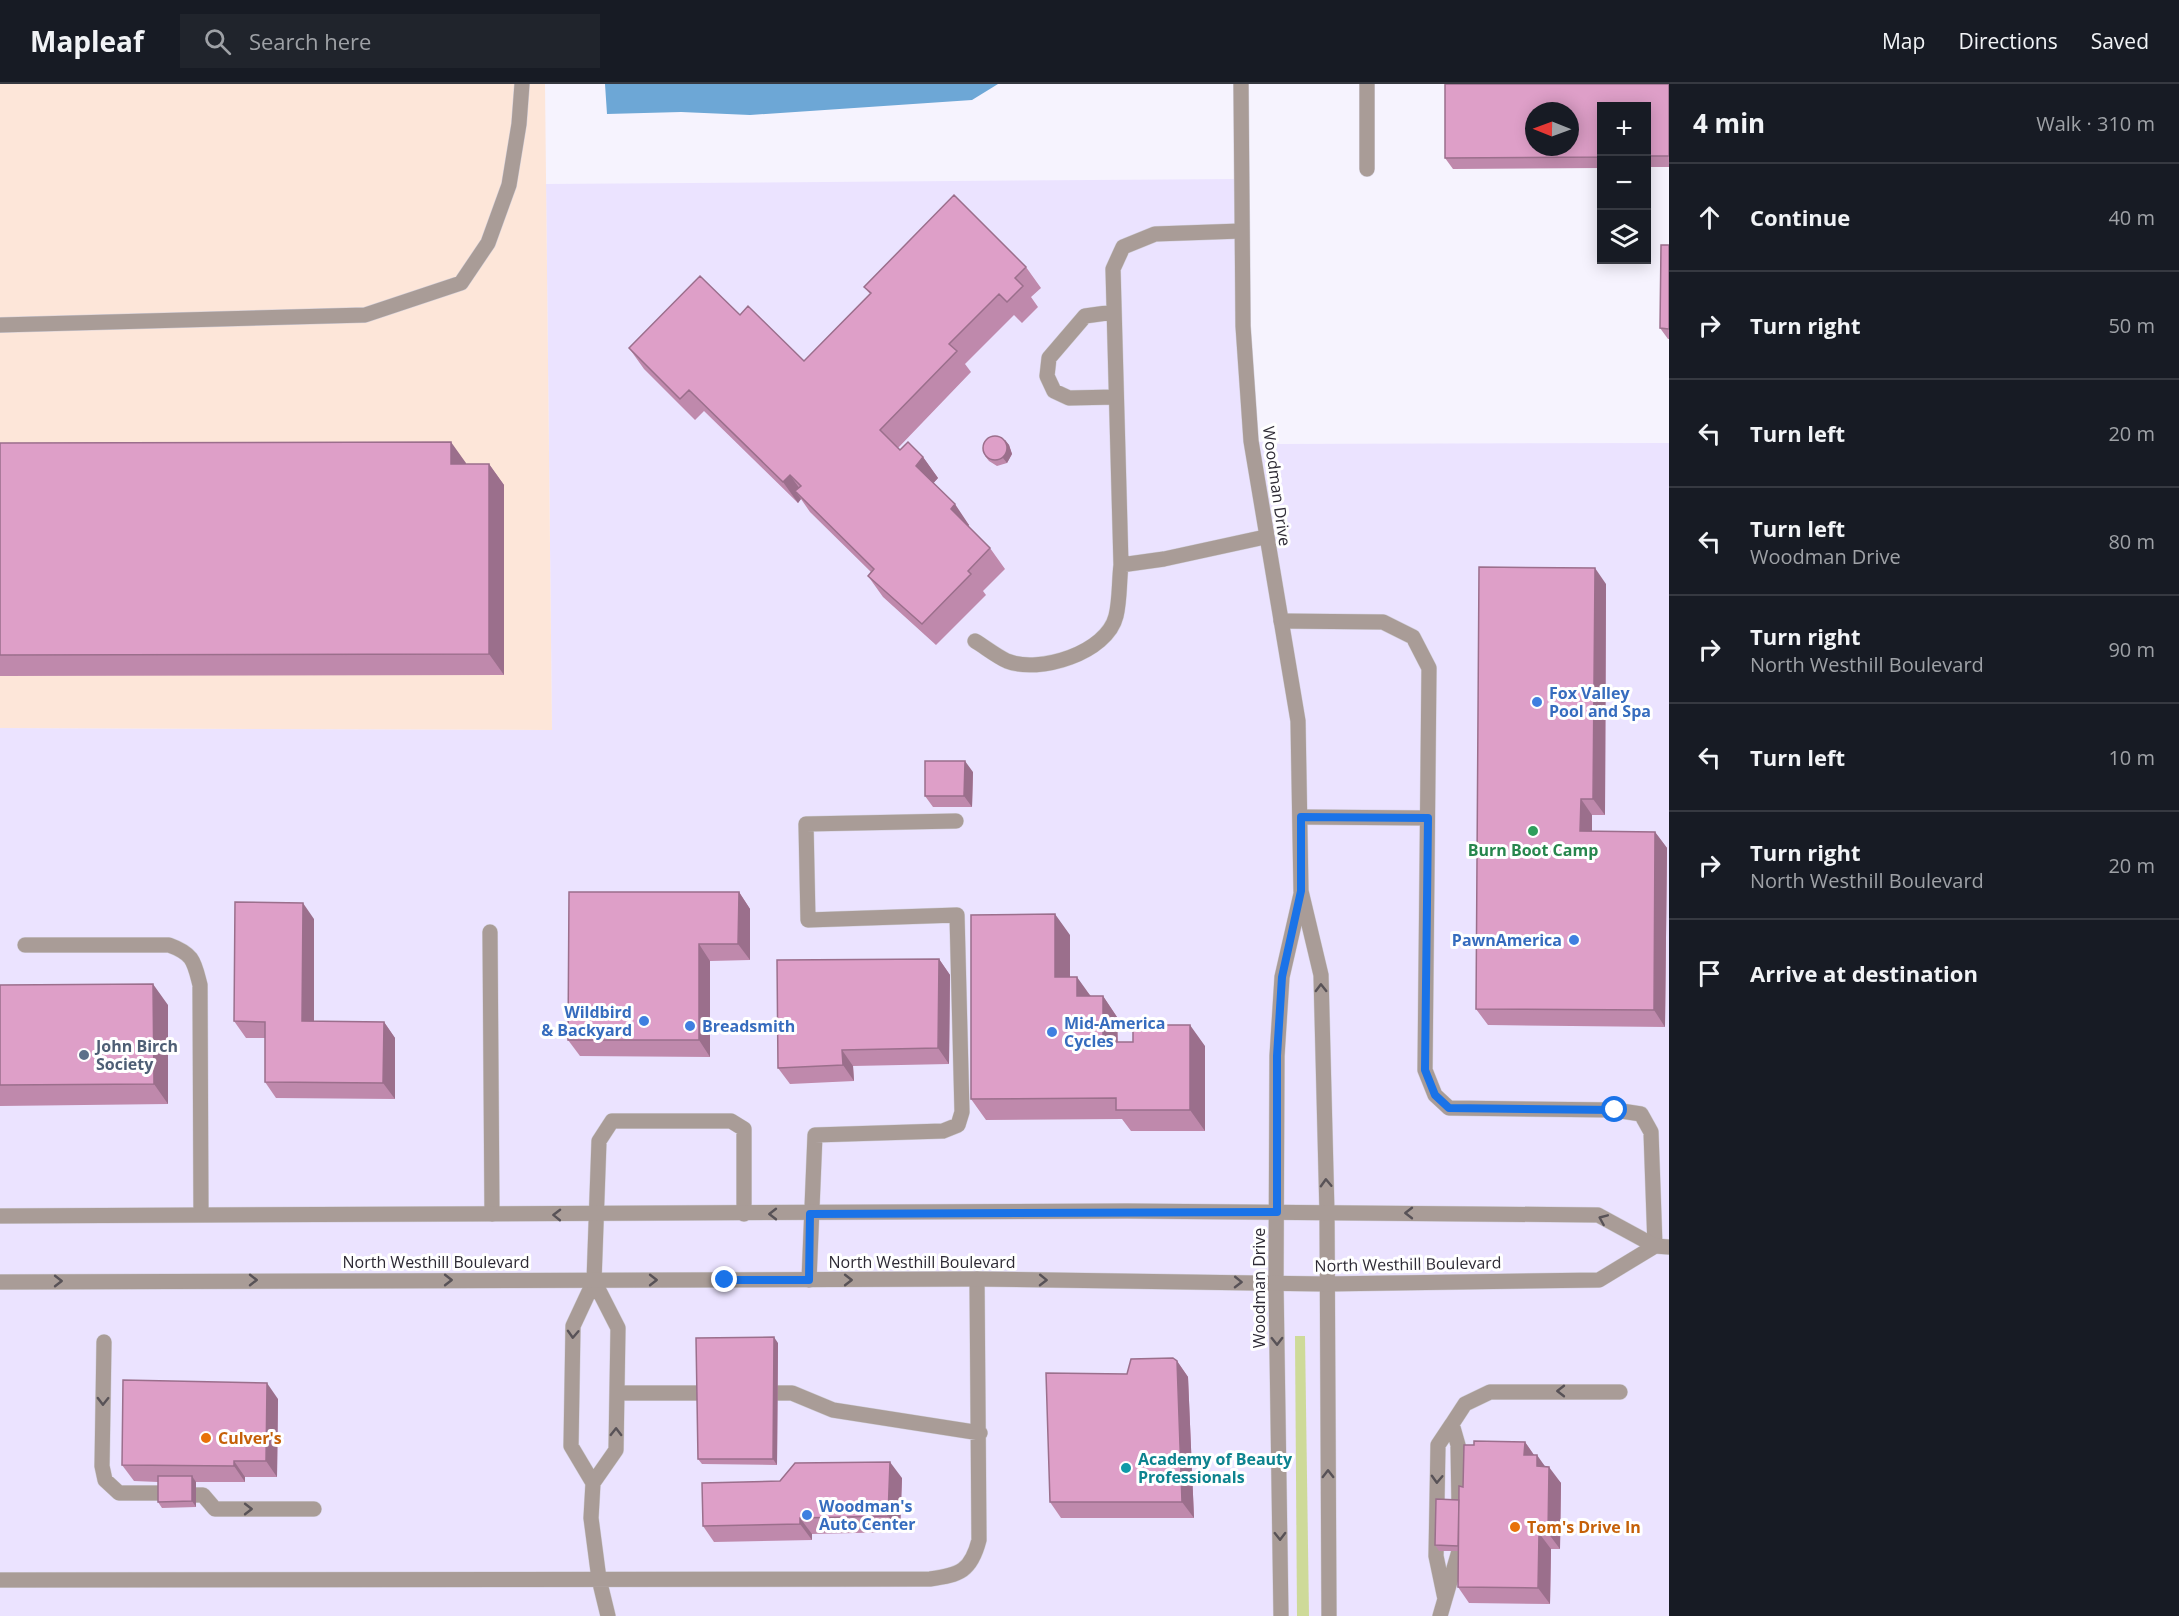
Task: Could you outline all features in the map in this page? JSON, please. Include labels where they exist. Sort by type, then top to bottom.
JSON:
[{"type":"street","points":[[0,326],[365,315],[461,283],[488,243],[509,185],[519,124],[522,84]]},
{"type":"street","name":"Woodman Drive","points":[[1241,84],[1243,326],[1251,441],[1265,537],[1298,722],[1301,817],[1301,891],[1282,977],[1277,1056],[1276,1283],[1281,1616]]},
{"type":"street","points":[[1367,84],[1367,169]]},
{"type":"street","points":[[975,641],[1007,661],[1040,665],[1074,656],[1101,640],[1116,617],[1120,565],[1113,269],[1123,247],[1155,234],[1241,231]]},
{"type":"street","points":[[1114,312],[1085,316],[1049,358],[1047,376],[1054,391],[1069,398],[1116,397]]},
{"type":"street","points":[[1120,565],[1164,559],[1265,537]]},
{"type":"street","points":[[1281,621],[1383,622],[1413,637],[1429,668],[1425,1070],[1435,1095],[1449,1108],[1615,1110],[1641,1114],[1651,1132],[1662,1246]]},
{"type":"street","points":[[1301,817],[1428,818]]},
{"type":"street","points":[[809,1280],[814,1135],[943,1131],[958,1125],[962,1112],[957,915],[808,920],[806,824],[956,821]]},
{"type":"street","name":"Woodman Drive","points":[[1301,891],[1321,975],[1327,1213],[1329,1616]]},
{"type":"street","points":[[490,932],[492,1214]]},
{"type":"street","points":[[25,945],[169,945],[184,950],[194,960],[200,985],[201,1214]]},
{"type":"street","points":[[593,1483],[571,1446],[573,1326],[594,1281],[599,1141],[612,1121],[731,1121],[744,1129],[744,1214]]},
{"type":"street","points":[[0,1216],[1277,1212],[1598,1215],[1662,1246]]},
{"type":"street","name":"North Westhill Boulevard","points":[[0,1282],[977,1279],[1326,1284],[1599,1280],[1662,1246]]},
{"type":"street","points":[[0,1580],[930,1579],[959,1573],[974,1558],[979,1540],[980,1432],[977,1279]]},
{"type":"street","points":[[594,1281],[618,1329],[616,1450],[593,1483],[591,1518],[599,1579],[608,1616]]},
{"type":"street","points":[[104,1342],[102,1449],[105,1480],[119,1493],[162,1493]]},
{"type":"street","points":[[1443,1609],[1436,1556],[1438,1445],[1465,1404],[1490,1392],[1620,1392]]},
{"type":"street","points":[[617,1393],[701,1393]]},
{"type":"street","points":[[778,1393],[792,1393],[833,1410],[980,1432]]},
{"type":"street","points":[[1443,1609],[1459,1551],[1458,1445],[1452,1424]]},
{"type":"street","points":[[196,1495],[203,1495],[215,1509],[314,1509]]},
{"type":"shaded area","points":[[0,84],[545,84],[552,730],[0,728]]},
{"type":"shaded area","points":[[1241,179],[1251,441],[1280,444],[1669,443],[1669,1616],[0,1616],[0,728],[552,730],[546,184]]},
{"type":"green space","points":[[1295,1336],[1305,1336],[1309,1616],[1297,1616]]},
{"type":"water","points":[[605,84],[998,84],[972,100],[750,115],[681,112],[607,114]]},
{"type":"building","points":[[1445,84],[1669,84],[1669,156],[1651,156],[1651,102],[1597,102],[1597,157],[1445,158]]},
{"type":"building","points":[[954,195],[1026,267],[1015,278],[1023,286],[1007,302],[999,294],[949,344],[957,351],[880,430],[900,450],[908,442],[923,457],[916,466],[955,504],[951,509],[990,548],[968,571],[971,574],[922,624],[868,576],[874,569],[795,491],[801,486],[790,475],[783,482],[689,390],[680,399],[629,348],[700,276],[740,315],[748,306],[804,361],[871,293],[864,287]]},
{"type":"building","points":[[1661,245],[1669,245],[1669,329],[1660,328]]},
{"type":"building","points":[[995,436],[1004,439],[1007,448],[1004,457],[995,460],[986,457],[983,448],[986,439]]},
{"type":"building","points":[[451,442],[451,464],[489,464],[489,654],[0,655],[0,443]]},
{"type":"building","points":[[1479,567],[1595,568],[1593,799],[1581,799],[1580,831],[1655,832],[1654,1010],[1476,1009]]},
{"type":"building","points":[[925,761],[965,761],[964,796],[925,796]]},
{"type":"building","points":[[569,892],[739,892],[738,944],[699,944],[699,1040],[568,1040]]},
{"type":"building","points":[[235,902],[303,903],[302,1021],[384,1022],[383,1083],[265,1082],[265,1022],[234,1021]]},
{"type":"building","name":"Mid-America Cycles","points":[[1055,914],[1055,977],[1077,977],[1077,996],[1103,996],[1103,1042],[1133,1042],[1133,1025],[1190,1025],[1190,1110],[1116,1110],[1116,1098],[971,1099],[971,915]]},
{"type":"building","points":[[939,959],[938,1048],[842,1050],[843,1065],[778,1068],[777,960]]},
{"type":"building","name":"John Birch Society","points":[[153,984],[154,1084],[0,1085],[0,985]]},
{"type":"building","points":[[774,1337],[773,1459],[698,1459],[696,1338]]},
{"type":"building","name":"Academy of Beauty Professionals","points":[[1173,1358],[1177,1361],[1182,1502],[1050,1502],[1046,1373],[1127,1374],[1131,1359]]},
{"type":"building","name":"Culver's","points":[[123,1380],[267,1383],[266,1461],[234,1461],[234,1466],[122,1465]]},
{"type":"building","name":"Tom's Drive In","points":[[1474,1441],[1525,1442],[1524,1455],[1537,1455],[1537,1466],[1549,1467],[1548,1533],[1539,1533],[1538,1588],[1458,1587],[1459,1486],[1463,1487],[1464,1445],[1474,1445]]},
{"type":"building","name":"Woodman's Auto Center","points":[[890,1462],[888,1516],[800,1518],[800,1524],[703,1526],[702,1483],[780,1481],[795,1463]]},
{"type":"building","points":[[158,1476],[192,1476],[192,1501],[158,1502]]},
{"type":"building","points":[[1436,1499],[1459,1500],[1458,1546],[1435,1545]]},
{"type":"place","name":"Fox Valley Pool and Spa","points":[[1537,702]]},
{"type":"place","name":"Burn Boot Camp","points":[[1533,831]]},
{"type":"place","name":"PawnAmerica","points":[[1574,940]]},
{"type":"place","name":"Wildbird & Backyard","points":[[644,1021]]},
{"type":"place","name":"Breadsmith","points":[[690,1026]]},
{"type":"place","name":"Mid-America Cycles","points":[[1052,1032]]},
{"type":"place","name":"John Birch Society","points":[[84,1055]]},
{"type":"place","name":"Culver's","points":[[206,1438]]},
{"type":"place","name":"Academy of Beauty Professionals","points":[[1126,1468]]},
{"type":"place","name":"Woodman's Auto Center","points":[[807,1515]]},
{"type":"place","name":"Tom's Drive In","points":[[1515,1527]]},
{"type":"route","points":[[725,1280],[809,1280],[810,1214],[1277,1212],[1277,1056],[1282,977],[1301,891],[1301,817],[1428,818],[1425,1070],[1435,1095],[1449,1108],[1615,1110]]}]
